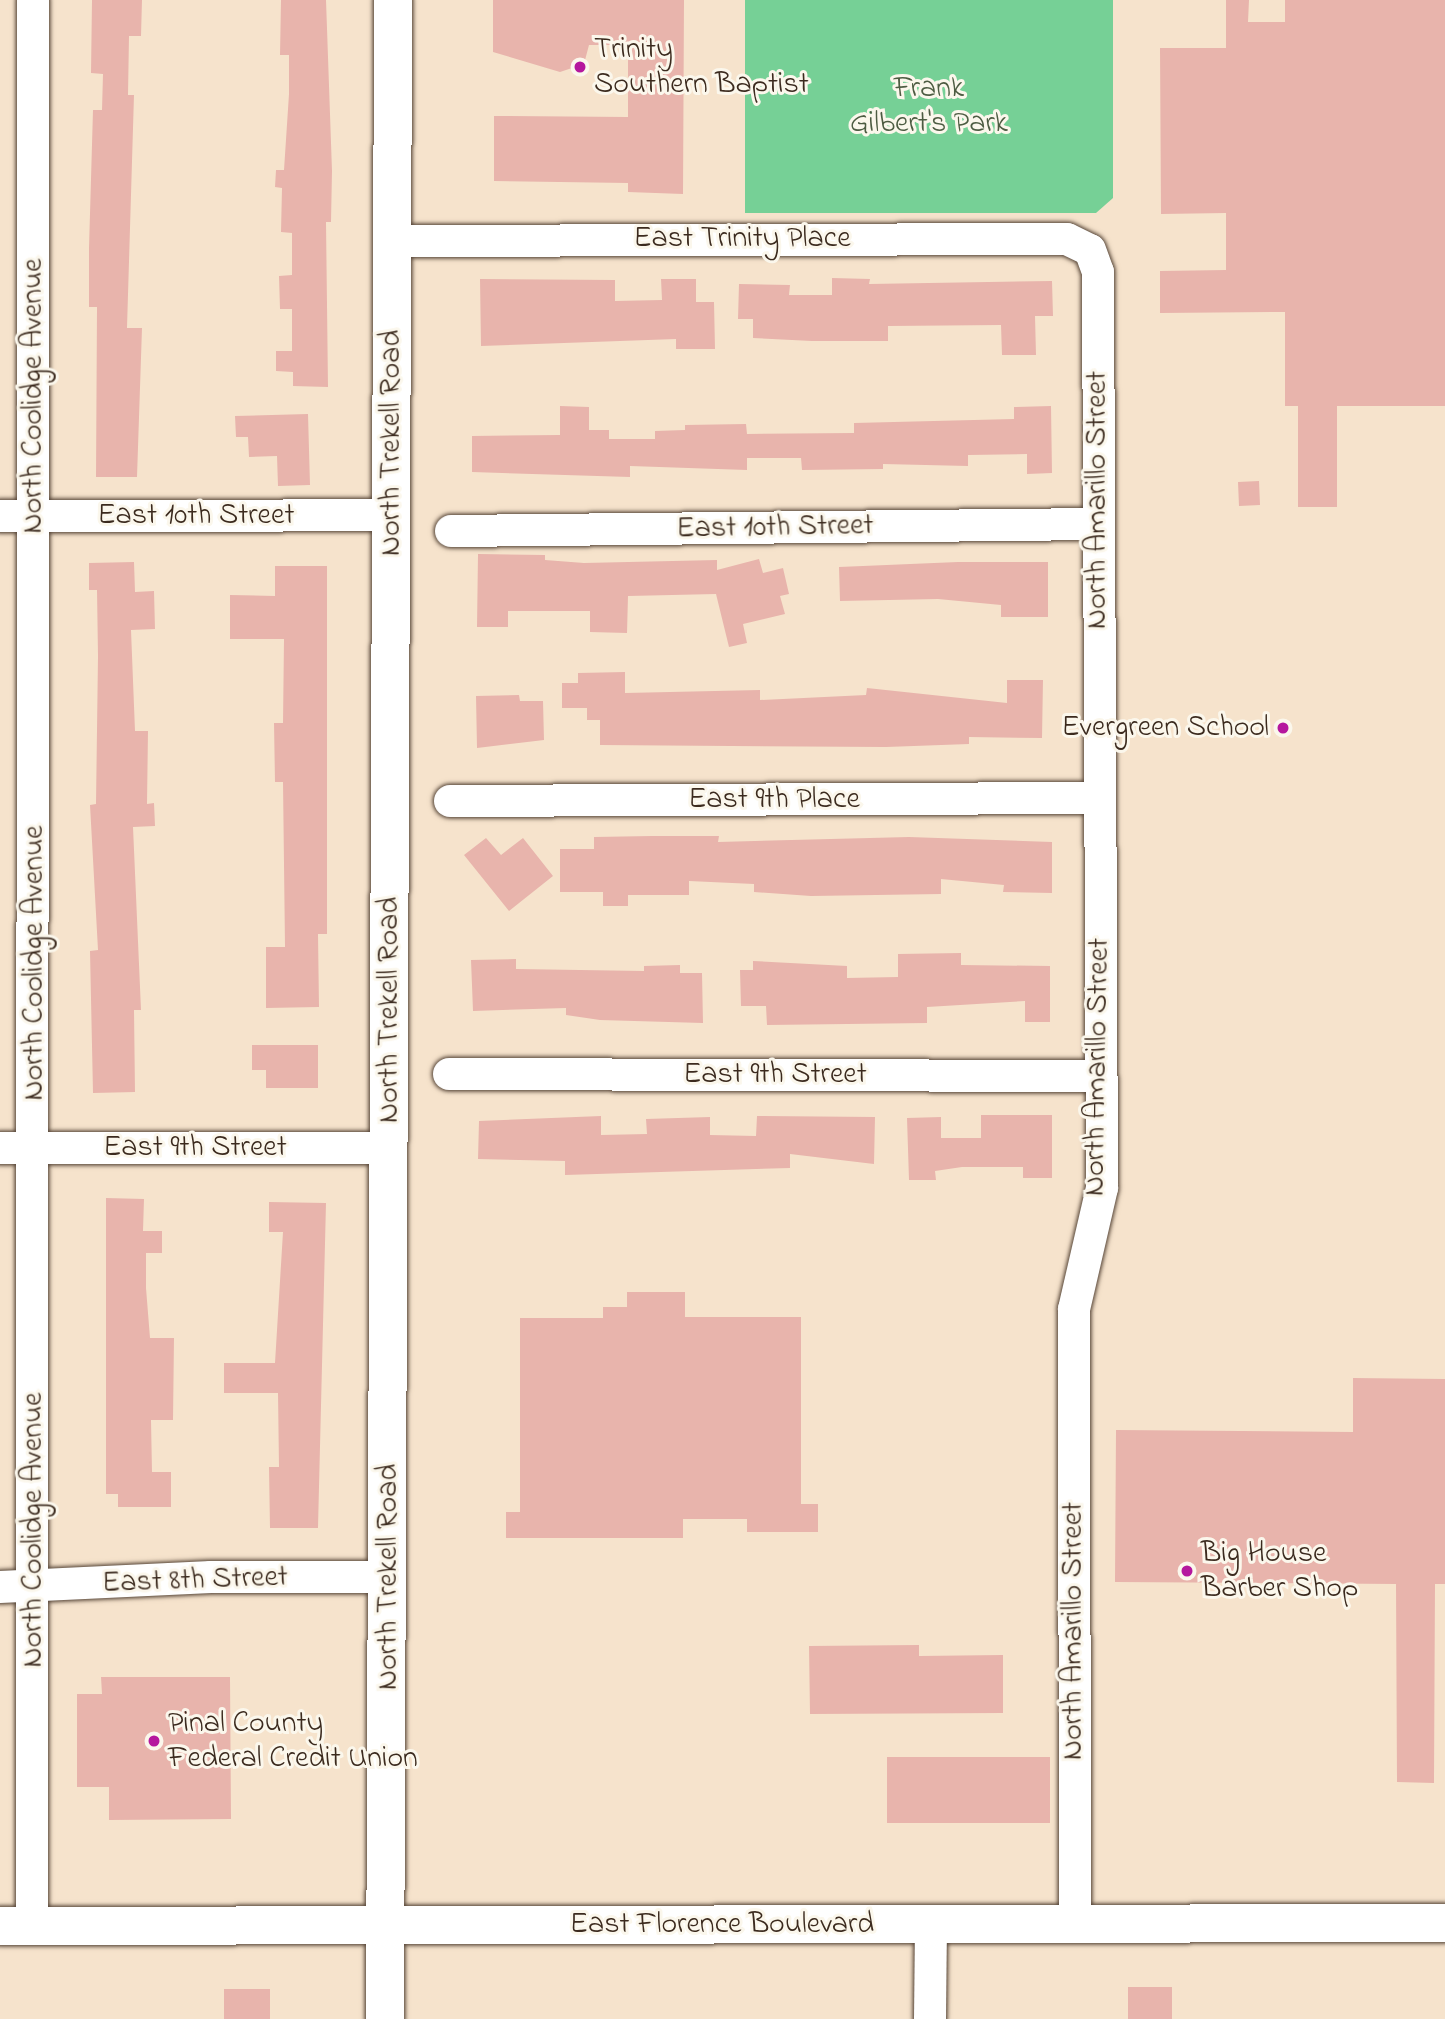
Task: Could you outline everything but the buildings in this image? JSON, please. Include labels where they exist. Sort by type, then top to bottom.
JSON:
[{"type":"main road","name":"North Trekell Road","points":[[384,2019],[389,1577],[393,0]]},
{"type":"main road","name":"East Florence Boulevard","points":[[16,1926],[1445,1923]]},
{"type":"street","name":"North Coolidge Avenue","points":[[16,1926],[34,1586],[36,1148],[33,0]]},
{"type":"street","name":"East Trinity Place","points":[[392,241],[1067,239],[1090,250]]},
{"type":"street","name":"North Amarillo Street","points":[[1074,1924],[1074,1309],[1102,1188],[1098,798],[1098,272],[1090,250]]},
{"type":"street","name":"East 10th Street","points":[[0,516],[392,515]]},
{"type":"street","name":"East 10th Street","points":[[451,531],[1098,524]]},
{"type":"street","name":"East 9th Place","points":[[450,801],[1098,798]]},
{"type":"street","name":"East 9th Street","points":[[449,1074],[1101,1076]]},
{"type":"street","name":"East 9th Street","points":[[0,1148],[390,1148]]},
{"type":"street","name":"East 8th Street","points":[[0,1587],[211,1577],[389,1577]]},
{"type":"street","points":[[930,2019],[931,1924]]},
{"type":"green space","name":"Frank Gilbert's Park","points":[[745,0],[1113,0],[1113,198],[1096,213],[745,213]]},
{"type":"place","name":"Trinity Southern Baptist","points":[[580,67]]},
{"type":"place","name":"Evergreen School","points":[[1283,728]]},
{"type":"place","name":"Big House Barber Shop","points":[[1187,1571]]},
{"type":"place","name":"Pinal County Federal Credit Union","points":[[154,1741]]}]
